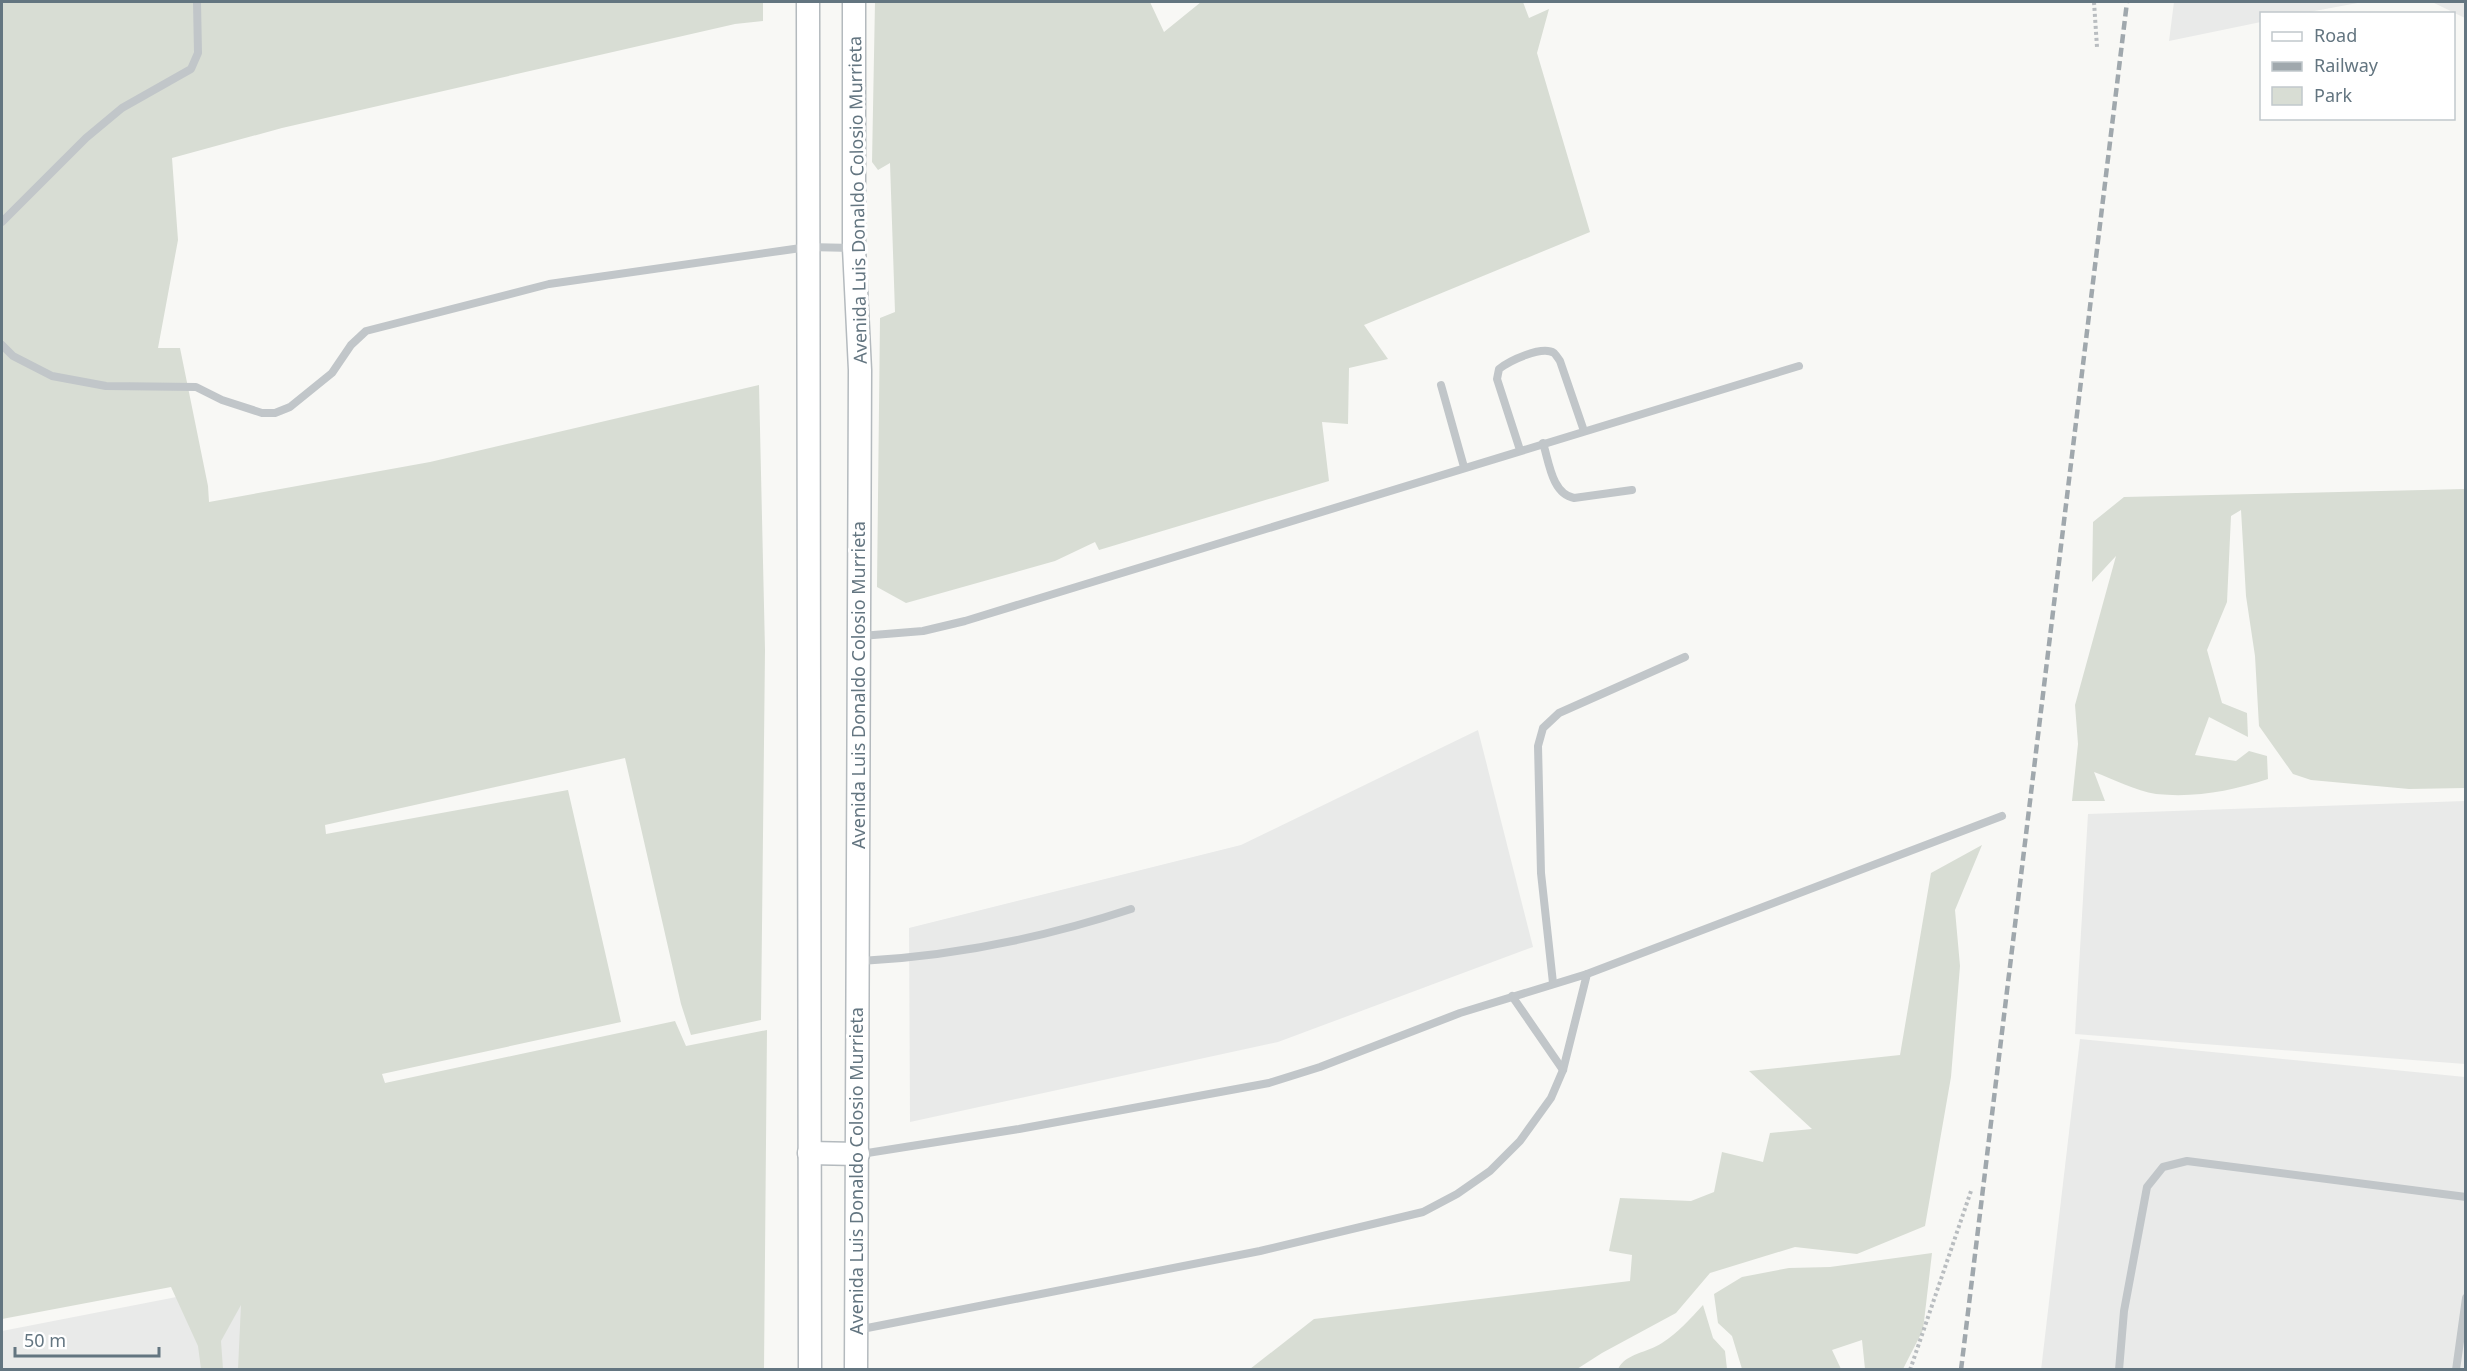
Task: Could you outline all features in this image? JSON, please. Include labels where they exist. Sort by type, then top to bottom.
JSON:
[{"type":"main road","points":[[807,2],[810,1370]]},
{"type":"main road","name":"Avenida Luis Donaldo Colosio Murrieta","points":[[854,2],[854,248],[860,370],[856,1370]]},
{"type":"main road","points":[[809,1153],[858,1154]]},
{"type":"lane","points":[[2,222],[86,138],[122,108],[191,69],[198,53],[197,2]]},
{"type":"lane","points":[[2,345],[13,356],[52,376],[106,386],[196,387],[222,400],[262,413],[276,413],[290,407],[332,373],[351,345],[366,331],[549,284],[808,247],[854,248]]},
{"type":"lane","points":[[1520,450],[1497,379],[1499,369],[1507,362],[1542,350],[1553,352],[1560,361],[1584,431]]},
{"type":"lane","points":[[859,636],[923,631],[965,621],[1799,366]]},
{"type":"lane","points":[[1441,385],[1464,467]]},
{"type":"lane","points":[[1543,443],[1558,490],[1565,496],[1574,498],[1632,490]]},
{"type":"lane","points":[[1553,984],[1541,873],[1538,746],[1543,728],[1559,713],[1685,657]]},
{"type":"lane","points":[[858,1154],[1019,1129],[1269,1083],[1320,1067],[1460,1013],[1587,974],[2002,816]]},
{"type":"lane","points":[[856,961],[906,958],[1004,944],[1079,926],[1131,909]]},
{"type":"lane","points":[[856,1330],[1260,1251],[1423,1212],[1457,1194],[1490,1171],[1520,1141],[1551,1098],[1563,1071],[1587,974]]},
{"type":"lane","points":[[1512,996],[1563,1071]]},
{"type":"lane","points":[[2119,1370],[2124,1311],[2147,1187],[2163,1167],[2187,1161],[2466,1197]]},
{"type":"lane","points":[[2456,1370],[2466,1298]]},
{"type":"path","points":[[2094,2],[2097,47]]},
{"type":"path","points":[[1910,1370],[1971,1191]]},
{"type":"shaded area","points":[[2174,2],[2363,2],[2309,12],[2260,12],[2260,22],[2169,41]]},
{"type":"shaded area","points":[[2432,2],[2465,2],[2465,18]]},
{"type":"shaded area","points":[[1478,730],[1533,947],[1278,1042],[910,1122],[909,928],[1241,845]]},
{"type":"shaded area","points":[[2465,801],[2465,1064],[2075,1034],[2088,814]]},
{"type":"shaded area","points":[[2080,1039],[2465,1077],[2465,1369],[2041,1370]]},
{"type":"shaded area","points":[[269,1279],[350,1370],[2,1370],[2,1331]]},
{"type":"green space","points":[[2,2],[763,2],[763,21],[735,24],[282,128],[172,158],[178,240],[158,348],[180,348],[208,486],[209,502],[430,462],[759,385],[765,650],[761,1020],[691,1035],[681,1004],[625,758],[325,825],[326,834],[568,790],[621,1022],[382,1074],[385,1083],[675,1021],[686,1046],[767,1030],[764,1369],[238,1369],[241,1305],[221,1341],[223,1369],[201,1369],[198,1346],[171,1287],[2,1319]]},
{"type":"green space","points":[[875,2],[1150,2],[1164,32],[1201,2],[1523,2],[1529,18],[1549,9],[1537,53],[1590,232],[1364,325],[1388,359],[1349,368],[1348,424],[1322,422],[1329,481],[1099,550],[1095,542],[1055,561],[906,603],[877,587],[880,318],[895,312],[890,163],[878,170],[872,162]]},
{"type":"green space","points":[[2465,489],[2465,788],[2409,789],[2311,780],[2293,774],[2259,726],[2255,656],[2246,596],[2241,510],[2231,516],[2227,602],[2207,650],[2222,703],[2247,713],[2248,737],[2209,717],[2195,755],[2236,761],[2249,751],[2267,756],[2268,779],[2213,792],[2171,795],[2141,790],[2094,772],[2105,801],[2072,801],[2078,744],[2075,705],[2116,556],[2092,582],[2093,522],[2124,497]]},
{"type":"green space","points":[[1982,845],[1955,910],[1960,966],[1951,1077],[1925,1226],[1857,1254],[1795,1247],[1710,1273],[1676,1313],[1577,1369],[1250,1369],[1314,1319],[1630,1281],[1632,1255],[1609,1251],[1620,1198],[1691,1201],[1714,1192],[1722,1152],[1763,1162],[1770,1133],[1812,1129],[1749,1071],[1900,1055],[1931,873]]},
{"type":"green space","points":[[1932,1253],[1923,1330],[1903,1369],[1865,1369],[1862,1340],[1832,1350],[1841,1369],[1742,1369],[1732,1336],[1718,1323],[1714,1294],[1742,1277],[1789,1268],[1830,1267]]},
{"type":"green space","points":[[1703,1305],[1713,1338],[1725,1351],[1727,1369],[1618,1369],[1631,1356],[1668,1339],[1684,1326]]},
{"type":"railway","points":[[1961,1370],[2127,2]]}]
